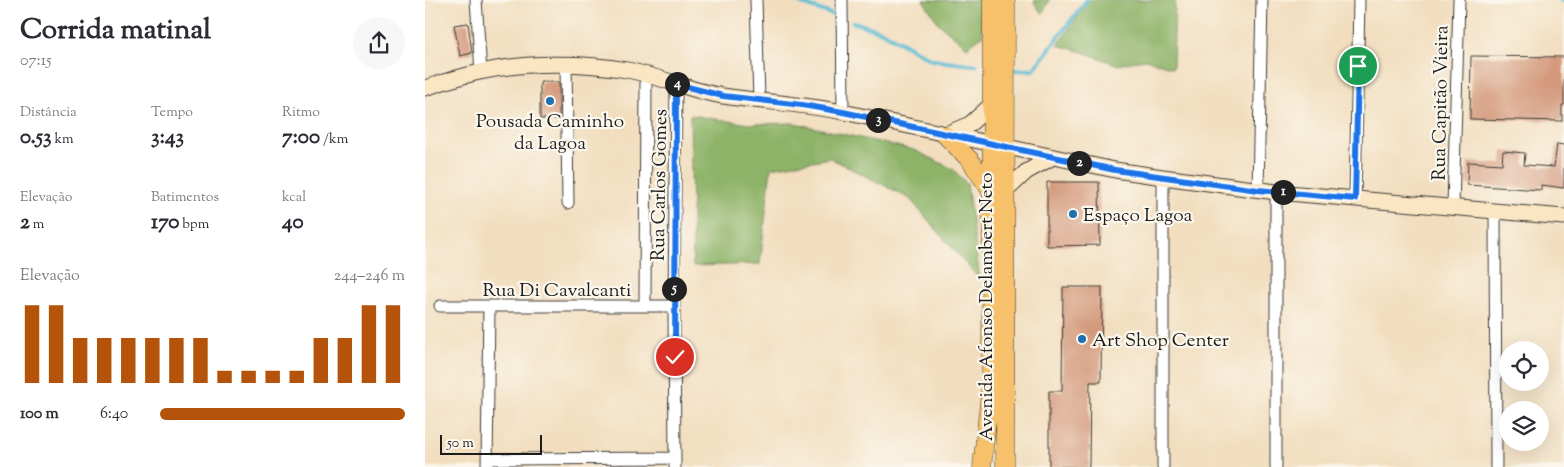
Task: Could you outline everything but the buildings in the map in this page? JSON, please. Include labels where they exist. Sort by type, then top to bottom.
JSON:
[{"type":"main road","points":[[991,0],[992,104],[999,146]]},
{"type":"main road","points":[[999,146],[1005,0]]},
{"type":"main road","points":[[425,88],[481,72],[525,67],[566,65],[611,68],[646,75],[723,96],[843,112],[1115,170],[1276,192],[1564,217]]},
{"type":"main road","points":[[945,134],[970,124],[992,104]]},
{"type":"main road","points":[[945,134],[999,191],[1026,172],[1053,157]]},
{"type":"main road","name":"Avenida Afonso Delambert Neto","points":[[999,146],[1005,467]]},
{"type":"main road","name":"Avenida Afonso Delambert Neto","points":[[982,467],[991,384],[999,191]]},
{"type":"street","points":[[476,0],[481,72]]},
{"type":"street","points":[[756,0],[759,100]]},
{"type":"street","points":[[842,0],[843,112]]},
{"type":"street","points":[[1258,190],[1262,0]]},
{"type":"street","points":[[1355,199],[1359,0]]},
{"type":"street","name":"Rua Capitão Vieira","points":[[1453,207],[1459,0]]},
{"type":"street","points":[[566,65],[569,203]]},
{"type":"street","name":"Rua Carlos Gomes","points":[[645,306],[646,75]]},
{"type":"street","name":"Rua Carlos Gomes","points":[[675,463],[676,84]]},
{"type":"street","points":[[1163,177],[1163,467]]},
{"type":"street","points":[[1275,467],[1276,192]]},
{"type":"street","points":[[1495,211],[1496,467]]},
{"type":"street","name":"Rua Di Cavalcanti","points":[[441,306],[674,306]]},
{"type":"street","points":[[489,306],[487,463],[675,463]]},
{"type":"green space","points":[[923,0],[983,0],[982,36],[967,47],[939,24]]},
{"type":"green space","points":[[1035,0],[1050,0],[1042,14],[1034,2]]},
{"type":"green space","points":[[1089,0],[1175,0],[1173,68],[1145,59],[1118,65],[1058,45]]},
{"type":"green space","points":[[690,115],[749,124],[794,123],[914,150],[953,169],[967,184],[980,280],[909,198],[830,158],[771,168],[760,264],[693,266]]},
{"type":"waterway","points":[[792,0],[831,14]]},
{"type":"waterway","points":[[1013,70],[1033,70],[1087,0]]},
{"type":"waterway","points":[[853,22],[883,32],[932,60],[976,65]]},
{"type":"place","name":"Pousada Caminho da Lagoa","points":[[550,101]]},
{"type":"place","name":"Espaço Lagoa","points":[[1073,214]]},
{"type":"place","name":"Art Shop Center","points":[[1082,339]]},
{"type":"route","points":[[675,357],[676,84],[723,96],[802,105],[843,112],[1115,170],[1258,190],[1355,199],[1358,66]]}]
